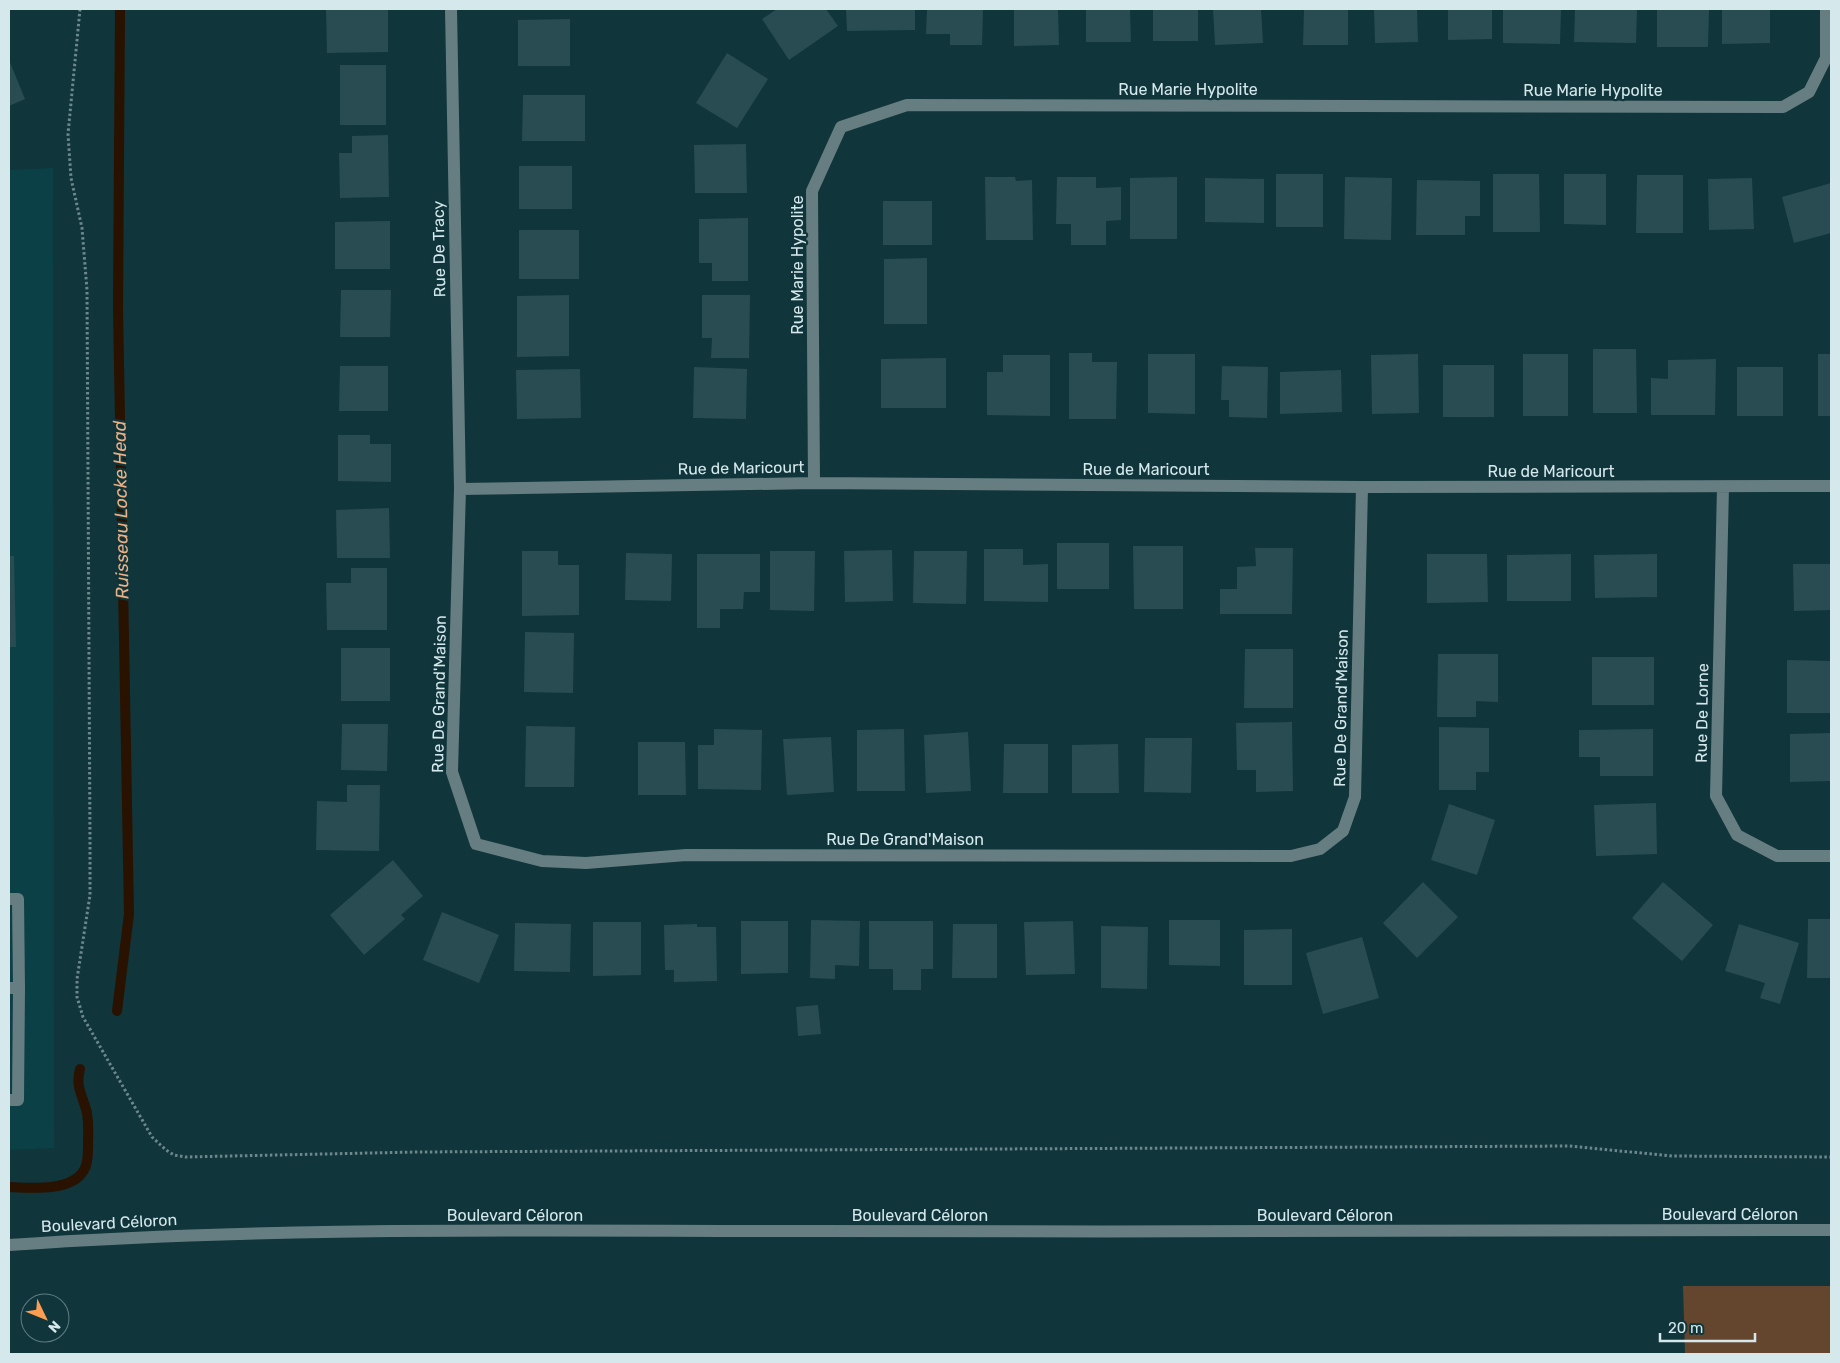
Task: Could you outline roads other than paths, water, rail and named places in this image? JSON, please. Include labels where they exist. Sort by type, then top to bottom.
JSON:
[{"type":"street","name":"Rue De Tracy","points":[[451,9],[460,489]]},
{"type":"street","name":"Rue Marie Hypolite","points":[[814,483],[812,191],[841,127],[907,105],[1783,107],[1808,92],[1826,58],[1826,9]]},
{"type":"street","name":"Rue de Maricourt","points":[[460,489],[814,483],[1362,488],[1831,486]]},
{"type":"street","name":"Rue De Lorne","points":[[1723,487],[1716,796],[1737,835],[1777,856],[1831,856]]},
{"type":"street","name":"Rue De Grand'Maison","points":[[460,489],[452,772],[476,844],[542,861],[586,863],[686,855],[1291,856],[1320,848],[1343,831],[1355,797],[1362,488]]},
{"type":"street","points":[[9,899],[18,898],[14,988],[18,1100],[9,1100]]},
{"type":"street","name":"Boulevard Céloron","points":[[9,1245],[215,1234],[468,1231],[1291,1232],[1831,1230]]},
{"type":"waterway","name":"Ruisseau Locke Head","points":[[117,1011],[129,914],[118,309],[120,9]]},
{"type":"waterway","name":"Ruisseau Locke Head","points":[[9,1187],[39,1188],[61,1185],[78,1177],[84,1170],[88,1156],[88,1126],[87,1113],[78,1081],[80,1069]]}]
